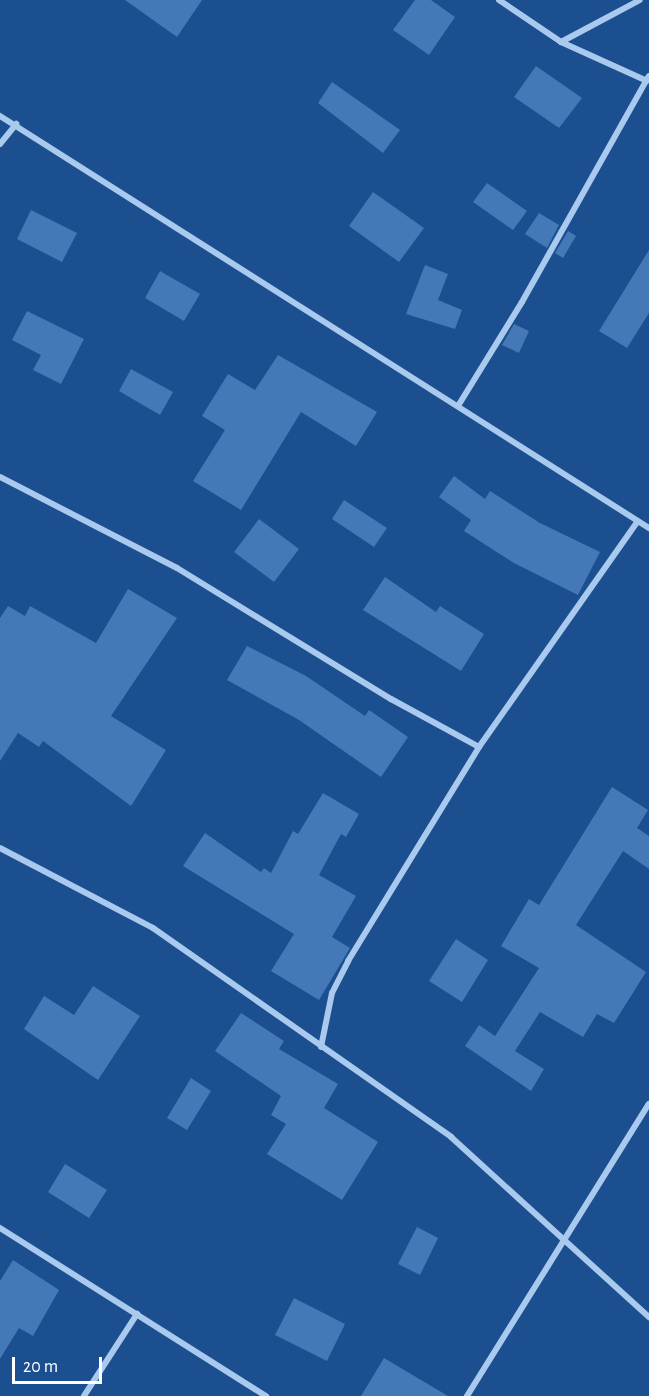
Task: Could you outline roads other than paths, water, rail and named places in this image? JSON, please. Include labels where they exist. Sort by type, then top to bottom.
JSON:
[{"type":"street","points":[[458,406],[522,302],[648,79],[561,42],[499,0]]},
{"type":"street","points":[[561,42],[640,0]]},
{"type":"street","points":[[0,116],[16,124],[649,528]]},
{"type":"street","points":[[0,144],[16,124]]},
{"type":"street","points":[[0,477],[177,568],[391,699],[479,747]]},
{"type":"street","points":[[321,1047],[332,993],[348,962],[479,747],[638,521]]},
{"type":"street","points":[[0,848],[153,928],[451,1137],[565,1238],[606,1281],[649,1317]]},
{"type":"street","points":[[467,1396],[649,1104]]},
{"type":"street","points":[[0,1228],[266,1396]]},
{"type":"street","points":[[84,1396],[137,1314]]}]
